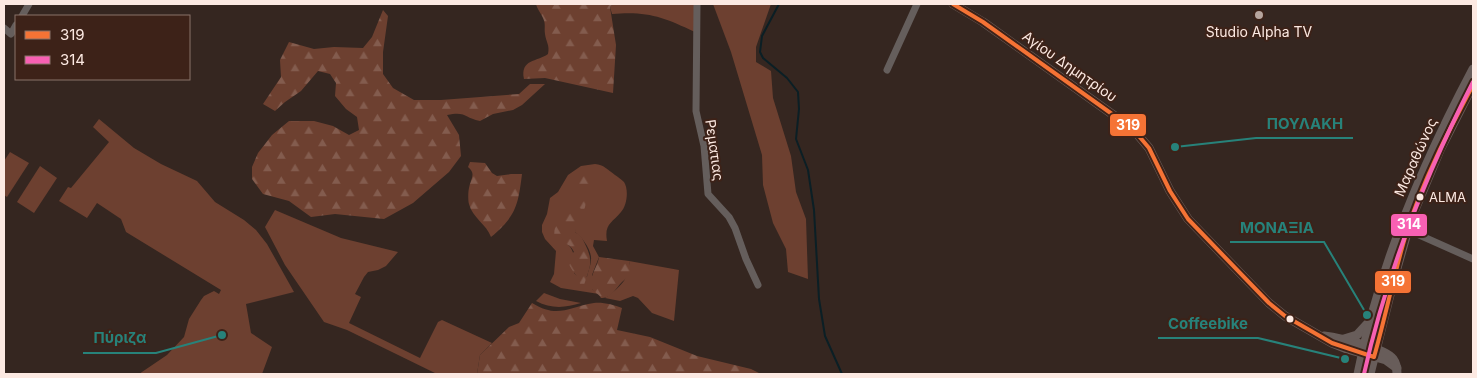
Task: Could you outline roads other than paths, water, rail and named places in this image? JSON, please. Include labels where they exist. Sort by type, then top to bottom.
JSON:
[{"type":"main road","name":"Αγίου Δημητρίου","points":[[953,4],[990,27],[1133,129],[1150,148],[1170,191],[1188,219],[1269,303],[1297,323],[1339,346],[1364,350]]},
{"type":"main road","name":"Μαραθώνος","points":[[1358,374],[1384,272],[1416,187],[1446,121],[1473,69]]},
{"type":"main road","name":"Μαραθώνος","points":[[1371,373],[1408,230],[1440,150],[1473,85]]},
{"type":"main road","points":[[1338,339],[1350,338],[1359,333],[1366,326],[1372,314]]},
{"type":"main road","points":[[1321,336],[1338,339],[1364,350],[1392,357],[1395,369]]},
{"type":"main road","points":[[1371,373],[1378,364],[1395,369]]},
{"type":"street","points":[[23,15],[29,4]]},
{"type":"street","name":"Ρεματιας","points":[[697,4],[696,111],[704,146],[708,194],[729,217],[758,285]]},
{"type":"street","points":[[887,70],[917,4]]},
{"type":"street","points":[[4,28],[11,34],[15,28]]},
{"type":"street","points":[[1408,230],[1473,259]]},
{"type":"waterway","points":[[779,4],[762,36],[760,52],[763,58],[787,78],[798,92],[799,109],[796,139],[808,170],[814,210],[819,299],[825,336],[842,374]]},
{"type":"place","name":"Studio Alpha TV","points":[[1259,15]]},
{"type":"place","name":"ΠΟΥΛΑΚΗ","points":[[1175,147]]},
{"type":"place","name":"ALMA","points":[[1420,197]]},
{"type":"place","name":"ΜΟΝΑΞΙΑ","points":[[1367,315]]},
{"type":"place","name":"Πύριζα","points":[[222,335]]},
{"type":"place","name":"Coffeebike","points":[[1345,359]]}]
